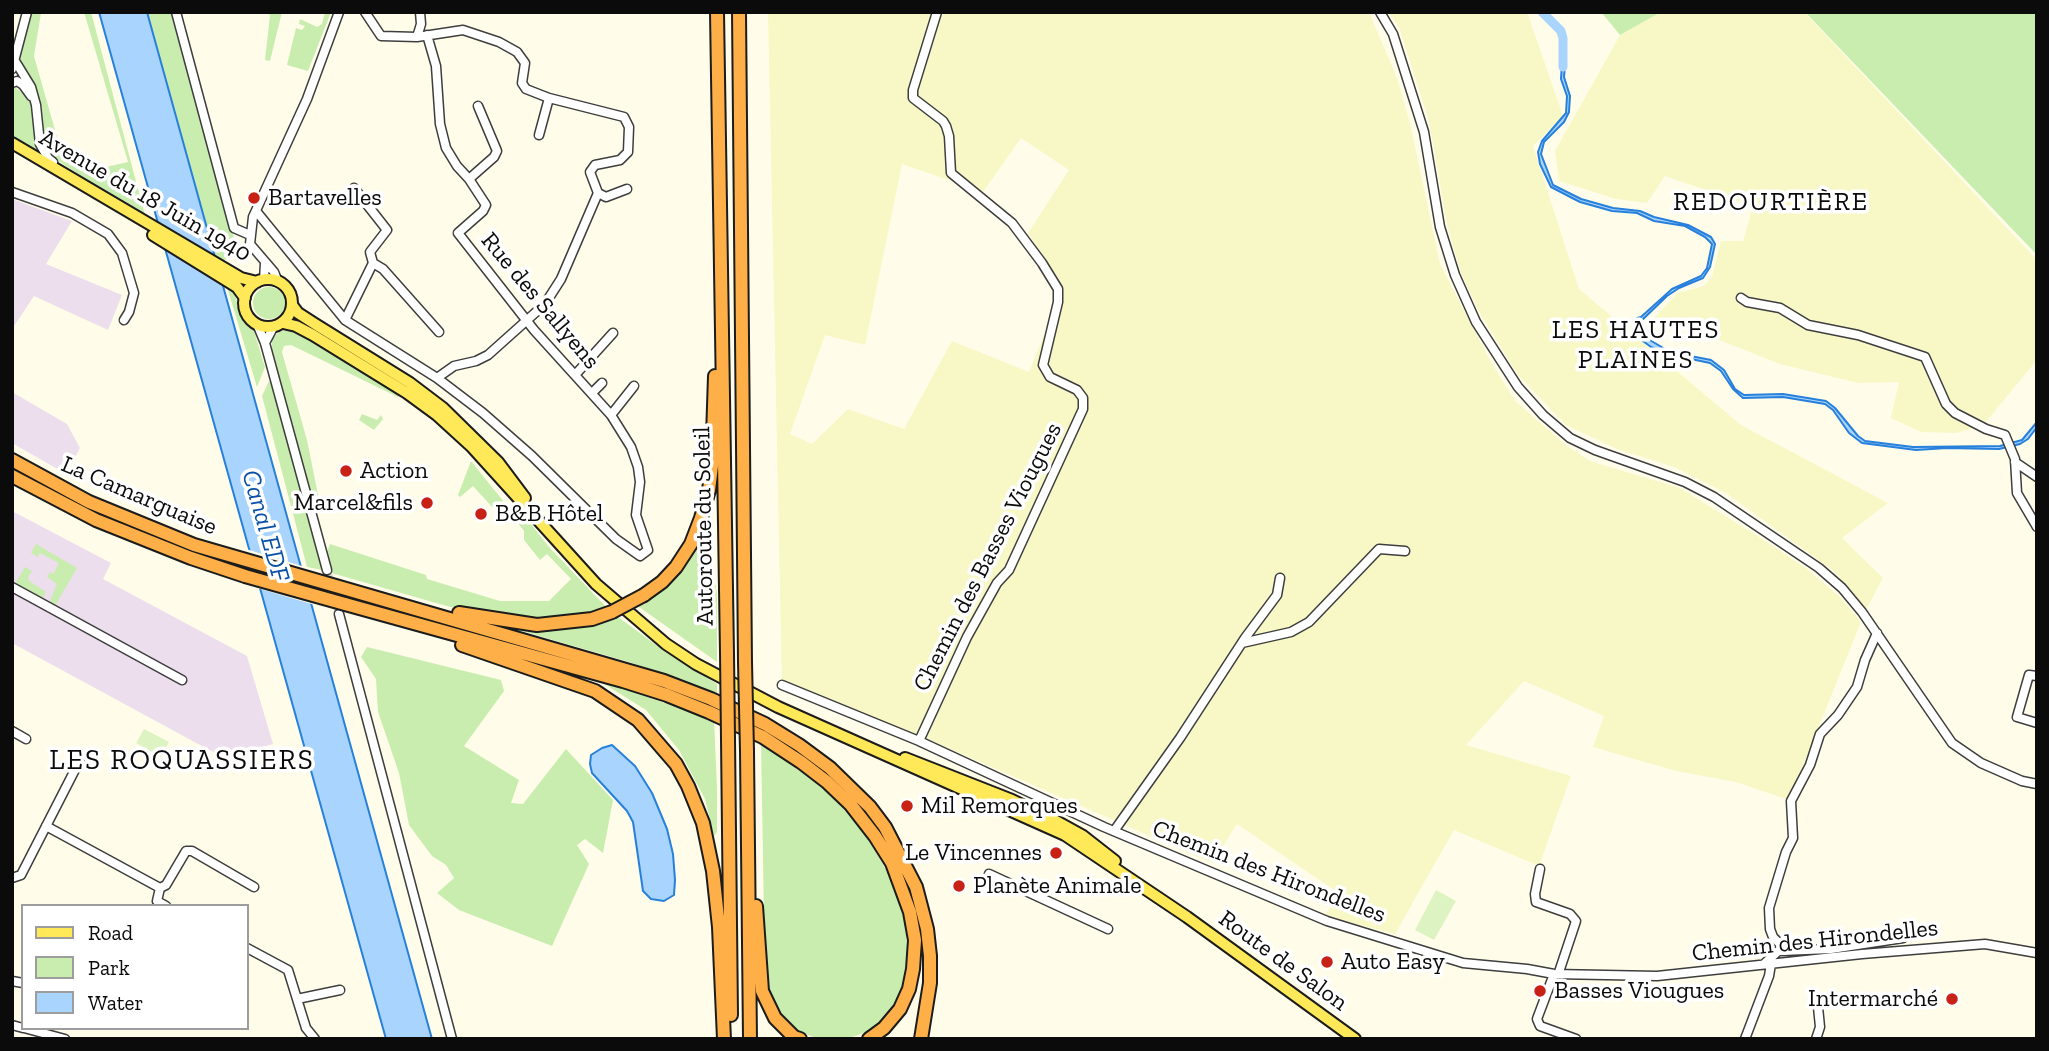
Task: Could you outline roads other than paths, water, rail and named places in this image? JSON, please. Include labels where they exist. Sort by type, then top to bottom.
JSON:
[{"type":"highway","name":"Autoroute du Soleil","points":[[717,12],[731,1039]]},
{"type":"highway","name":"Autoroute du Soleil","points":[[739,12],[750,1039]]},
{"type":"highway","points":[[419,606],[537,625],[592,619],[644,595],[676,567],[691,544],[709,490],[714,433],[720,253]]},
{"type":"highway","points":[[12,453],[82,492],[121,510],[239,555],[419,606],[664,681],[765,724],[799,745],[858,793],[885,827],[916,887],[927,929],[930,956],[930,983],[921,1039]]},
{"type":"highway","name":"La Camarguaise","points":[[12,460],[101,507],[194,545],[239,555]]},
{"type":"highway","name":"La Camarguaise","points":[[12,476],[96,520],[191,558],[342,609],[390,617]]},
{"type":"highway","points":[[390,617],[472,649],[595,691],[638,720],[666,750],[688,786],[703,823],[713,872],[719,927],[723,1039]]},
{"type":"highway","points":[[390,617],[667,695],[763,737],[827,782],[851,805],[875,836],[900,883],[912,921],[915,940],[914,969],[909,989],[900,1009],[884,1028],[869,1039]]},
{"type":"highway","points":[[747,787],[762,991],[775,1018],[794,1037],[800,1039]]},
{"type":"main road","name":"Avenue du 18 Juin 1940","points":[[12,143],[149,224],[239,283],[245,298]]},
{"type":"main road","name":"Avenue du 18 Juin 1940","points":[[12,150],[159,239],[239,283],[261,281]]},
{"type":"main road","points":[[553,537],[498,462],[443,408],[410,383],[298,313],[292,305],[289,291],[278,282],[261,281],[248,292],[245,298],[247,313],[257,324],[296,326],[407,393],[437,415],[471,446],[553,537],[596,584],[641,625],[696,664],[778,708],[1012,800],[1083,835],[1146,888]]},
{"type":"main road","points":[[278,325],[288,318],[292,305]]},
{"type":"main road","points":[[872,747],[917,770],[1051,828],[1146,888]]},
{"type":"main road","name":"Route de Salon","points":[[1146,888],[1355,1039]]},
{"type":"street","points":[[25,12],[14,65],[31,87],[37,105],[40,144],[48,158],[114,203]]},
{"type":"street","points":[[176,12],[234,228],[250,235]]},
{"type":"street","points":[[278,282],[274,272],[250,244],[250,235],[256,211],[307,99],[338,12]]},
{"type":"street","points":[[365,12],[381,36],[417,37],[463,30],[499,42],[517,52],[525,63],[522,83],[526,89],[624,117],[629,127],[628,152],[620,160],[594,165],[590,172],[598,193],[606,197],[628,189]]},
{"type":"street","points":[[417,37],[421,12]]},
{"type":"street","name":"Chemin des Basses Viougues","points":[[919,741],[967,637],[997,583],[1009,569],[1083,409],[1083,398],[1077,390],[1050,377],[1044,365],[1058,302],[1058,289],[1012,223],[951,173],[946,126],[914,99],[913,90],[937,12]]},
{"type":"street","points":[[1380,12],[1392,34],[1424,132],[1440,227],[1455,275],[1476,322],[1518,387],[1543,415],[1570,438],[1595,450],[1685,482],[1819,568],[1842,588],[1877,633],[1952,743],[1980,763],[2022,781],[2037,784]]},
{"type":"street","name":"Rue des Sallyens","points":[[427,35],[436,66],[440,124],[446,148],[486,205],[483,211],[458,233],[528,321],[611,415],[631,447],[640,482],[636,515],[649,550],[640,556],[616,539],[532,456],[483,412],[437,378]]},
{"type":"street","points":[[12,83],[23,85],[37,105]]},
{"type":"street","points":[[539,135],[549,97]]},
{"type":"street","points":[[469,180],[497,151],[478,106]]},
{"type":"street","points":[[345,320],[373,263],[370,252],[387,230],[354,188]]},
{"type":"street","points":[[12,192],[72,213],[108,234],[122,253],[134,293],[124,320]]},
{"type":"street","points":[[256,211],[345,320],[437,378],[454,366],[488,355],[545,304],[561,279],[598,193]]},
{"type":"street","points":[[261,281],[265,263]]},
{"type":"street","points":[[373,263],[383,269],[439,332]]},
{"type":"street","points":[[1741,298],[1747,302],[1780,308],[1808,325],[1858,335],[1924,357],[1946,404],[1955,413],[2005,435],[2015,462],[2017,492],[2037,527]]},
{"type":"street","points":[[257,324],[265,343],[319,577]]},
{"type":"street","points":[[265,343],[278,325]]},
{"type":"street","points":[[575,376],[613,333]]},
{"type":"street","points":[[592,393],[602,383]]},
{"type":"street","points":[[611,415],[634,386]]},
{"type":"street","points":[[2015,462],[2037,477]]},
{"type":"street","points":[[1242,643],[1291,632],[1309,622],[1379,549],[1405,551]]},
{"type":"street","points":[[1114,831],[1181,738],[1277,594],[1280,578]]},
{"type":"street","points":[[12,587],[182,680]]},
{"type":"street","points":[[342,609],[452,1039]]},
{"type":"street","points":[[1745,1039],[1769,976],[1767,964],[1783,947],[1773,937],[1770,929],[1769,908],[1793,838],[1791,802],[1810,765],[1820,734],[1838,715],[1857,687],[1877,633]]},
{"type":"street","points":[[2037,676],[2029,675],[2017,717],[2037,723]]},
{"type":"street","name":"Chemin des Hirondelles","points":[[782,685],[919,741],[1114,831],[1327,920],[1463,963],[1557,973],[1657,976],[1985,944],[2037,953]]},
{"type":"street","points":[[12,731],[26,738]]},
{"type":"street","points":[[12,878],[21,875],[81,758]]},
{"type":"street","points":[[1012,800],[1018,787]]},
{"type":"street","points":[[46,826],[160,888]]},
{"type":"street","points":[[155,903],[160,888],[166,885],[186,851],[192,851],[254,887]]},
{"type":"street","points":[[1540,869],[1536,902],[1570,915],[1576,922],[1537,1019],[1540,1027],[1576,1039]]},
{"type":"street","points":[[989,874],[1108,929]]},
{"type":"street","points":[[1780,951],[1832,949],[1903,938]]},
{"type":"street","points":[[248,949],[288,970],[306,1028],[315,1039]]},
{"type":"street","points":[[297,999],[340,990]]},
{"type":"street","points":[[1816,1039],[1820,1027],[1818,1007]]},
{"type":"street","points":[[40,1030],[65,1039]]},
{"type":"water","name":"Canal EDF","points":[[99,12],[147,12],[432,1039],[386,1039]]},
{"type":"water","points":[[1563,48],[1566,54],[1564,77],[1570,96],[1569,112],[1564,122],[1544,142],[1541,154],[1553,185],[1581,199],[1613,208],[1640,211],[1688,225],[1711,237],[1715,244],[1710,267],[1703,278],[1667,296],[1639,323],[1636,328],[1638,333],[1670,352],[1711,360],[1724,370],[1735,389],[1744,395],[1783,394],[1826,401],[1865,441],[1913,447],[2000,446],[2022,440],[2037,422],[2037,427],[2028,439],[2020,444],[1999,449],[1916,450],[1862,443],[1849,433],[1833,410],[1825,404],[1783,397],[1743,398],[1733,389],[1721,371],[1710,363],[1667,354],[1636,336],[1634,329],[1639,319],[1637,318],[1672,289],[1701,276],[1707,268],[1712,244],[1685,226],[1580,202],[1551,187],[1540,164],[1538,152],[1542,141],[1566,113],[1567,96],[1561,79]]},
{"type":"water","points":[[612,745],[635,766],[652,793],[667,829],[675,880],[674,895],[664,901],[651,899],[643,891],[633,822],[627,811],[592,773],[591,755]]},
{"type":"waterway","points":[[1542,12],[1561,31],[1563,67]]},
{"type":"tunnel","points":[[327,570],[339,614]]},
{"type":"place","name":"Bartavelles","points":[[254,198]]},
{"type":"place","name":"Action","points":[[346,471]]},
{"type":"place","name":"Marcel&fils","points":[[427,503]]},
{"type":"place","name":"B&B Hôtel","points":[[481,514]]},
{"type":"place","name":"Mil Remorques","points":[[907,806]]},
{"type":"place","name":"Le Vincennes","points":[[1056,853]]},
{"type":"place","name":"Planète Animale","points":[[959,886]]},
{"type":"place","name":"Auto Easy","points":[[1327,962]]},
{"type":"place","name":"Basses Viougues","points":[[1540,991]]},
{"type":"place","name":"Intermarché","points":[[1952,999]]},
{"type":"district","name":"REDOURTIÈRE","points":[[1771,203]]},
{"type":"district","name":"LES HAUTES PLAINES","points":[[1636,346]]},
{"type":"district","name":"LES ROQUASSIERS","points":[[182,761]]}]
